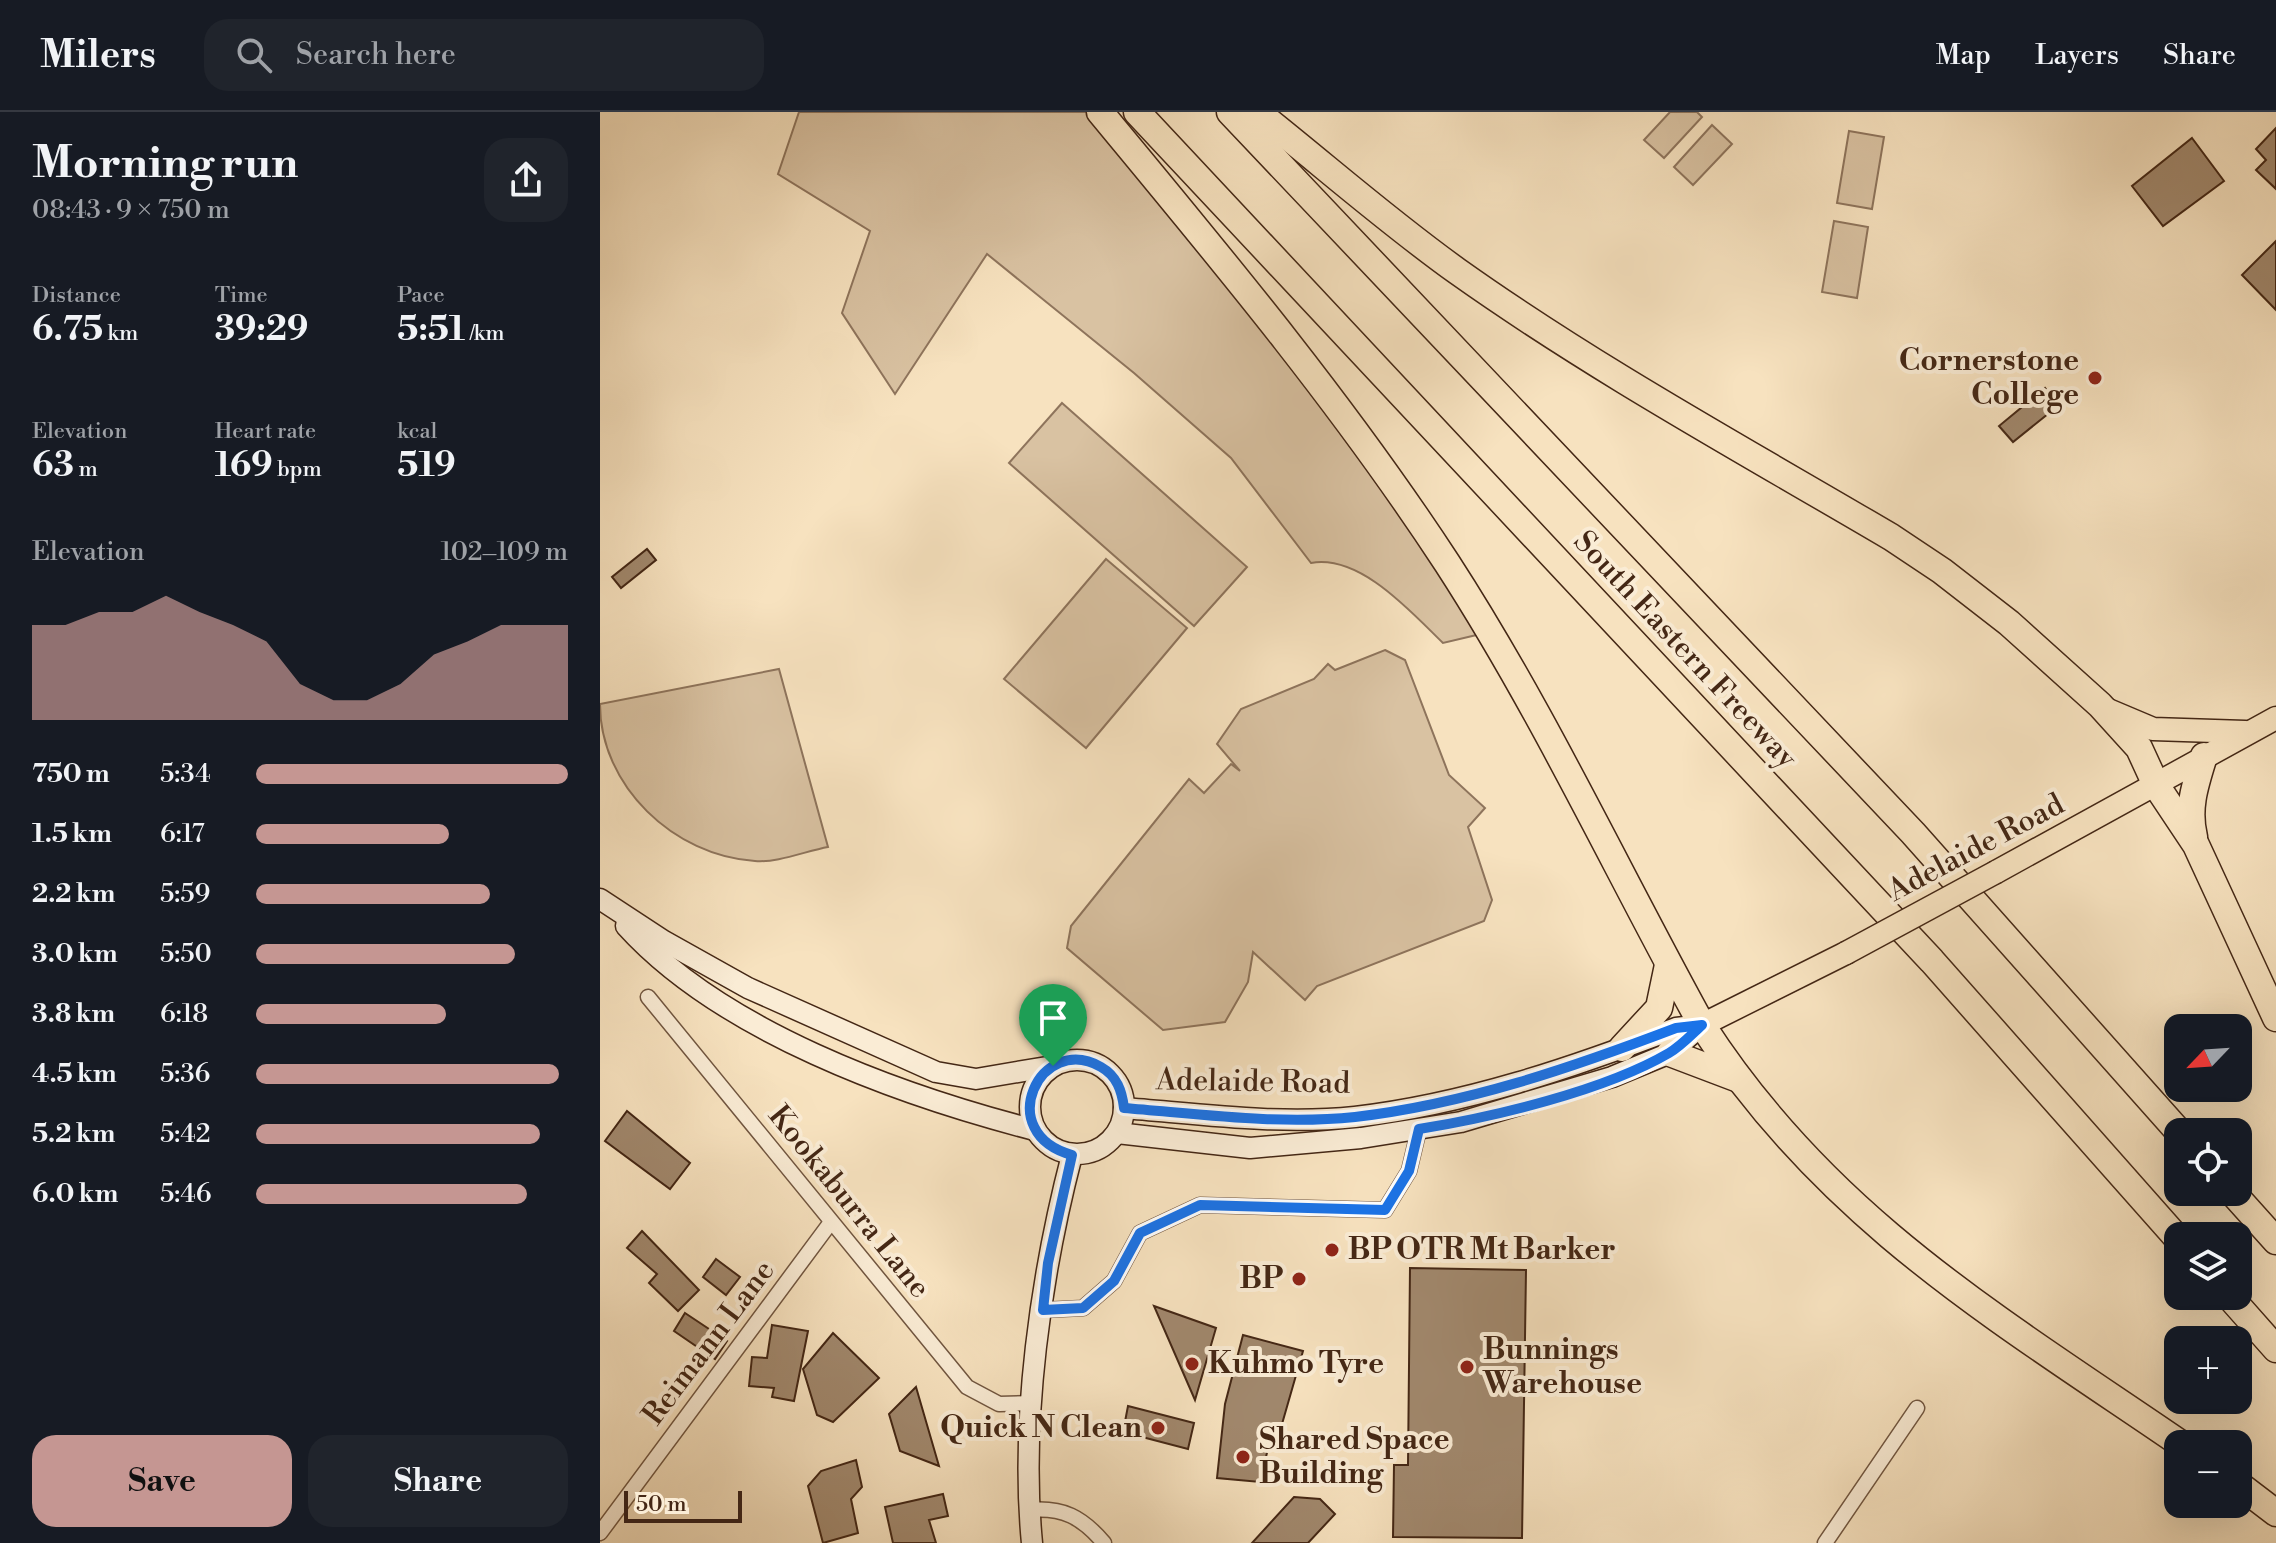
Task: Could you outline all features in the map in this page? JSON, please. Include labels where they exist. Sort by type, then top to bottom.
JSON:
[{"type":"highway","points":[[1100,112],[1241,283],[1405,501],[1511,671],[1668,965],[1736,1078],[1824,1179],[1904,1250],[1996,1322],[2164,1433]]},
{"type":"highway","name":"South Eastern Freeway","points":[[1137,112],[1932,961],[2164,1223]]},
{"type":"highway","name":"South Eastern Freeway","points":[[1230,112],[1913,833],[2167,1118]]},
{"type":"highway","points":[[1257,112],[1346,187],[1456,270],[1565,344],[1942,571],[2009,623],[2100,705],[2139,748],[2156,785],[2196,845],[2276,1018]]},
{"type":"highway","points":[[2196,845],[2189,818],[2193,791],[2204,756]]},
{"type":"highway","points":[[1622,1048],[1659,1008],[1668,965]]},
{"type":"highway","points":[[1670,1053],[1736,1078]]},
{"type":"highway","points":[[2245,1206],[2276,1241]]},
{"type":"highway","points":[[2241,1310],[2276,1349]]},
{"type":"highway","points":[[2252,1495],[2276,1513]]},
{"type":"main road","points":[[2100,705],[2129,722],[2153,729],[2250,732]]},
{"type":"main road","name":"Adelaide Road","points":[[1117,1133],[1250,1148],[1419,1129],[1479,1118],[1545,1100],[1670,1053],[1702,1025],[1846,953],[2276,718]]},
{"type":"main road","points":[[602,900],[664,941],[748,988],[936,1072],[976,1079],[1080,1060],[1107,1070],[1116,1081],[1124,1108],[1117,1133],[1098,1150],[1072,1155],[1057,1151],[1035,1130],[949,1108],[803,1048],[725,1005],[653,956],[602,900]]},
{"type":"main road","name":"Adelaide Road","points":[[1124,1108],[1274,1119],[1353,1117],[1499,1089],[1676,1028],[1702,1025]]},
{"type":"main road","points":[[1035,1130],[1029,1101],[1041,1075],[1053,1066]]},
{"type":"main road","points":[[1032,1543],[1029,1510],[1032,1403],[1048,1263],[1072,1155]]},
{"type":"street","name":"Kookaburra Lane","points":[[648,997],[945,1360],[979,1395],[999,1404],[1032,1403]]},
{"type":"street","points":[[1043,1310],[1083,1308],[1114,1281],[1140,1233],[1200,1205],[1385,1210],[1409,1171],[1419,1129]]},
{"type":"street","name":"Reimann Lane","points":[[600,1533],[831,1222]]},
{"type":"street","points":[[1825,1543],[1917,1408]]},
{"type":"street","points":[[1029,1510],[1061,1510],[1076,1516],[1104,1543]]},
{"type":"shaded area","points":[[799,112],[1100,112],[1241,283],[1489,632],[1443,643],[1400,602],[1366,576],[1348,567],[1311,563],[1231,458],[1134,373],[987,254],[895,394],[842,313],[870,231],[778,174]]},
{"type":"shaded area","points":[[1670,112],[1697,112],[1702,117],[1664,158],[1644,140]]},
{"type":"shaded area","points":[[1712,125],[1732,144],[1693,185],[1674,167]]},
{"type":"shaded area","points":[[1849,131],[1884,137],[1872,209],[1837,203]]},
{"type":"shaded area","points":[[1834,221],[1868,227],[1857,298],[1822,292]]},
{"type":"shaded area","points":[[1062,403],[1247,567],[1194,626],[1009,463]]},
{"type":"shaded area","points":[[1106,559],[1187,628],[1086,748],[1004,679]]},
{"type":"shaded area","points":[[1385,650],[1405,660],[1449,775],[1485,808],[1468,827],[1492,900],[1484,921],[1317,986],[1305,1000],[1253,952],[1248,982],[1225,1022],[1163,1030],[1067,948],[1071,926],[1189,779],[1204,793],[1231,764],[1240,771],[1217,744],[1241,709],[1314,679],[1328,664],[1335,670]]},
{"type":"shaded area","points":[[779,669],[828,847],[782,859],[755,861],[725,856],[697,846],[670,831],[647,811],[628,788],[613,762],[603,734],[600,704]]},
{"type":"building","points":[[2276,128],[2276,189],[2256,170],[2266,160],[2256,149]]},
{"type":"building","points":[[2192,138],[2224,181],[2163,226],[2132,186]]},
{"type":"building","points":[[2276,241],[2276,310],[2242,275]]},
{"type":"building","points":[[2045,388],[2059,405],[2013,442],[1999,426]]},
{"type":"building","points":[[647,549],[656,560],[621,588],[612,577]]},
{"type":"building","points":[[627,1111],[690,1163],[670,1189],[605,1141]]},
{"type":"building","points":[[642,1231],[699,1290],[678,1311],[649,1283],[657,1274],[627,1248]]},
{"type":"building","points":[[716,1259],[740,1277],[726,1295],[703,1277]]},
{"type":"building","name":"Bunnings Warehouse","points":[[1410,1268],[1526,1270],[1522,1538],[1393,1537],[1394,1465],[1408,1465]]},
{"type":"building","name":"Kuhmo Tyre","points":[[1154,1306],[1216,1328],[1195,1400]]},
{"type":"building","points":[[685,1313],[727,1341],[715,1359],[674,1331]]},
{"type":"building","points":[[772,1325],[808,1331],[794,1401],[772,1397],[774,1388],[749,1386],[752,1357],[767,1358]]},
{"type":"building","points":[[833,1333],[879,1378],[833,1422],[817,1415],[803,1369]]},
{"type":"building","points":[[1243,1335],[1303,1351],[1282,1424],[1271,1436],[1260,1482],[1217,1478],[1225,1404]]},
{"type":"building","points":[[916,1387],[939,1466],[900,1451],[889,1414]]},
{"type":"building","name":"Quick N Clean","points":[[1128,1406],[1194,1423],[1188,1449],[1123,1432]]},
{"type":"building","points":[[856,1460],[862,1487],[851,1499],[858,1533],[823,1543],[808,1486],[821,1471]]},
{"type":"building","points":[[943,1494],[948,1516],[929,1520],[936,1543],[893,1543],[885,1507]]},
{"type":"building","points":[[1294,1497],[1320,1499],[1335,1514],[1308,1543],[1252,1543]]},
{"type":"place","name":"Cornerstone College","points":[[2095,378]]},
{"type":"place","name":"BP OTR Mt Barker","points":[[1332,1250]]},
{"type":"place","name":"BP","points":[[1299,1279]]},
{"type":"place","name":"Kuhmo Tyre","points":[[1192,1364]]},
{"type":"place","name":"Bunnings Warehouse","points":[[1467,1367]]},
{"type":"place","name":"Quick N Clean","points":[[1158,1428]]},
{"type":"place","name":"Shared Space Building","points":[[1243,1457]]},
{"type":"route","points":[[1702,1025],[1670,1053],[1612,1077],[1479,1118],[1419,1129],[1409,1171],[1385,1210],[1200,1205],[1140,1233],[1114,1281],[1083,1308],[1043,1310],[1048,1263],[1072,1155],[1057,1151],[1044,1142],[1030,1116],[1029,1101],[1034,1087],[1041,1075],[1053,1066],[1080,1060],[1107,1070],[1122,1094],[1124,1108],[1274,1119],[1353,1117],[1471,1096],[1527,1082],[1676,1028],[1702,1025]]}]
